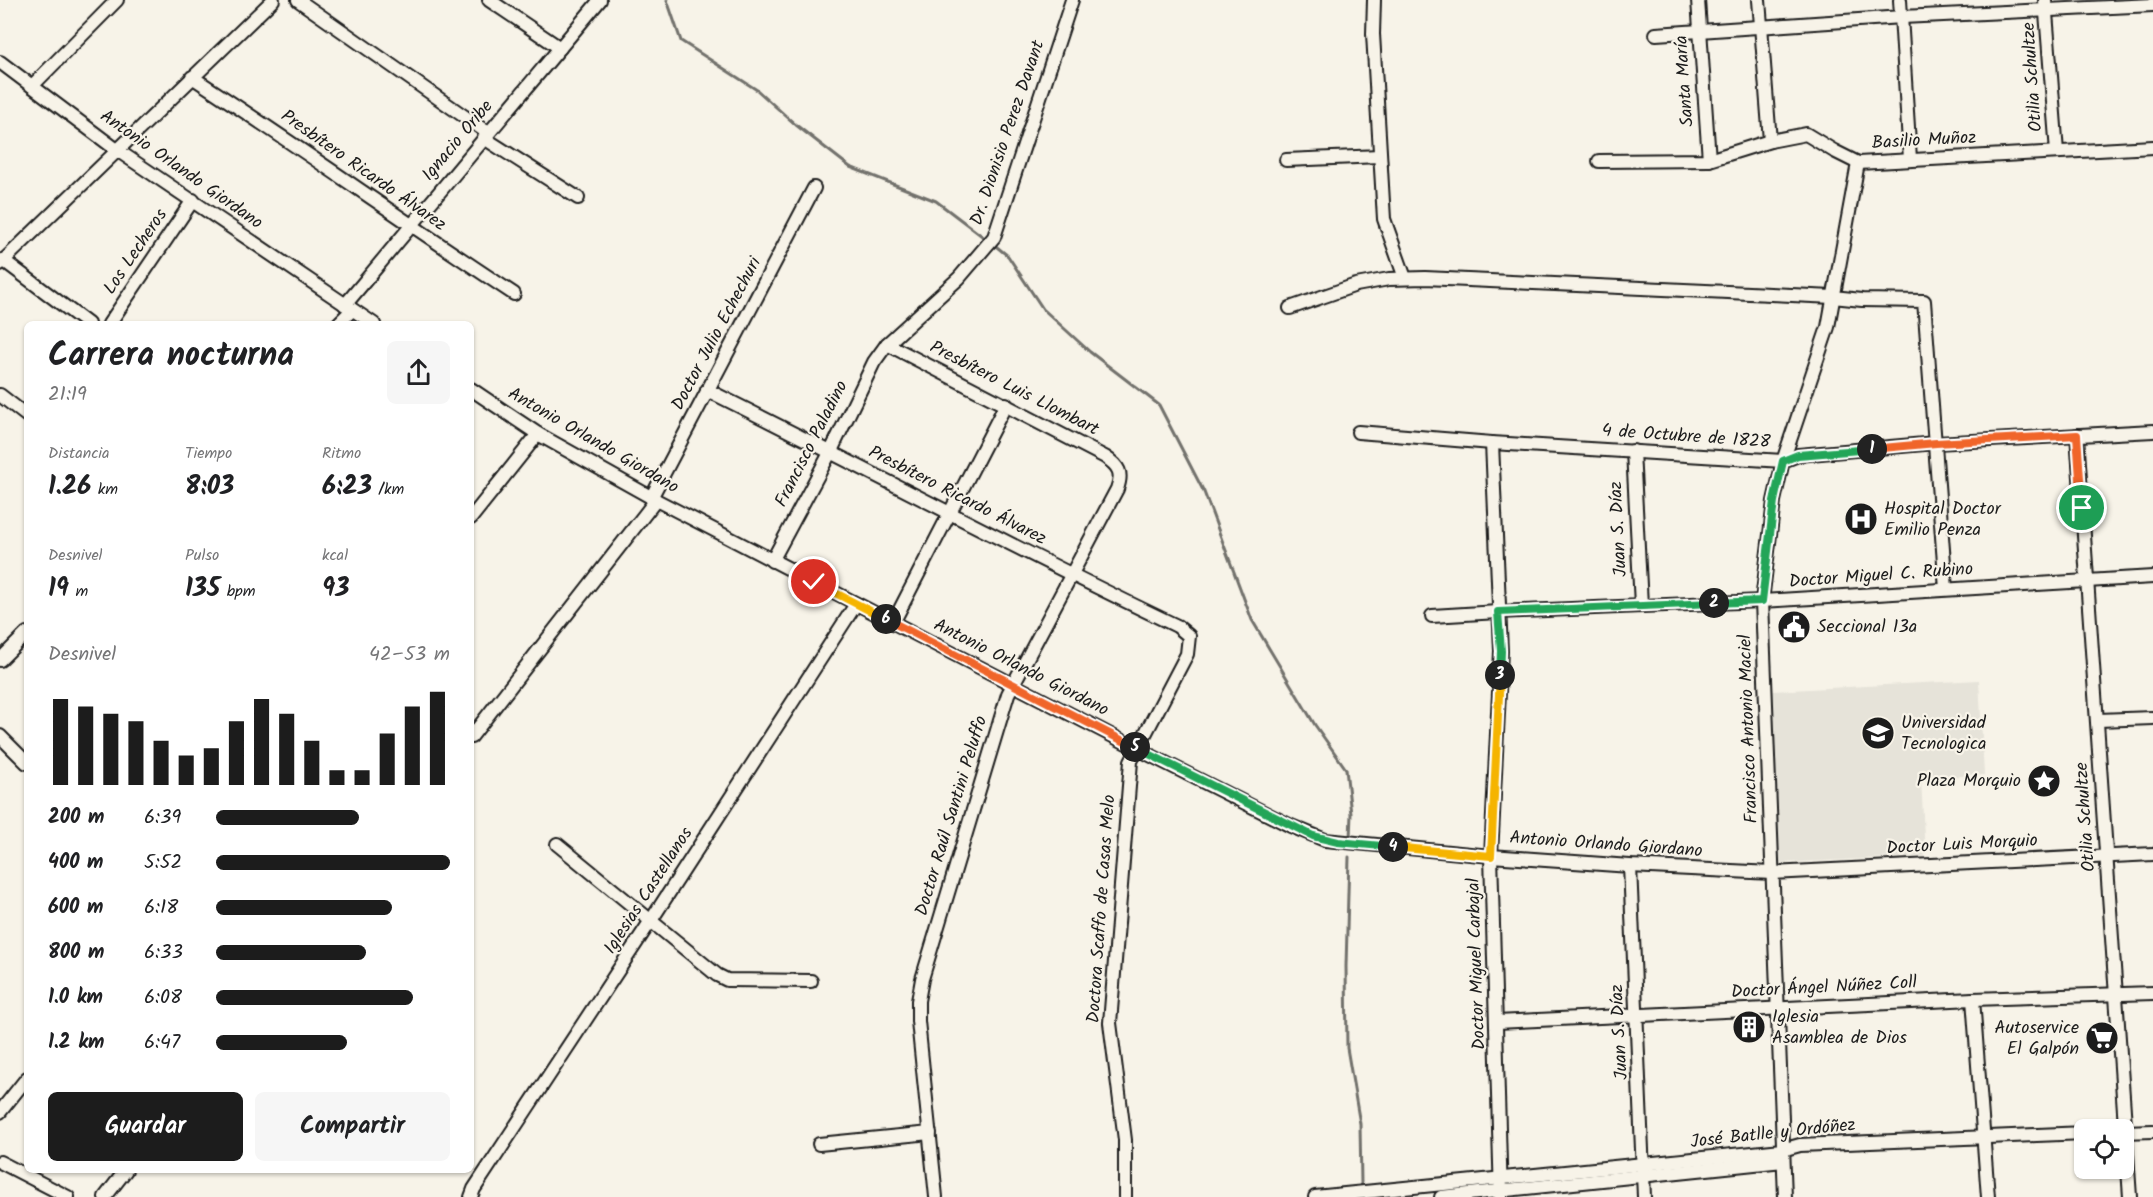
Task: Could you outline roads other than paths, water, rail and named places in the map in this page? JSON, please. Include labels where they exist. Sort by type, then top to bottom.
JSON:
[{"type":"street","points":[[32,86],[117,0]]},
{"type":"street","points":[[84,321],[2,262],[273,0]]},
{"type":"street","points":[[298,0],[578,198]]},
{"type":"street","points":[[489,0],[560,48]]},
{"type":"street","name":"Ignacio Oribe","points":[[340,321],[410,226],[600,0]]},
{"type":"street","name":"Dr. Dionisio Perez Davant","points":[[887,344],[958,278],[994,237],[1072,0]]},
{"type":"street","points":[[1374,0],[1372,34],[1384,219],[1405,278]]},
{"type":"street","name":"Santa María","points":[[1698,0],[1709,160]]},
{"type":"street","points":[[1759,0],[1770,141]]},
{"type":"street","points":[[1900,0],[1910,159]]},
{"type":"street","points":[[1656,34],[2045,5],[2153,5]]},
{"type":"street","name":"Otilia Schultze","points":[[2045,5],[2057,152]]},
{"type":"street","name":"Antonio Orlando Giordano","points":[[0,62],[117,150],[370,321]]},
{"type":"street","name":"Presbítero Ricardo Álvarez","points":[[192,77],[514,294]]},
{"type":"street","name":"Basilio Muñoz","points":[[1599,161],[1709,160],[1770,141],[1806,134],[1858,163],[2153,147]]},
{"type":"street","points":[[1286,160],[1380,156]]},
{"type":"street","name":"Francisco Antonio Maciel","points":[[1785,1197],[1762,601],[1774,501],[1783,461],[1828,327],[1858,163]]},
{"type":"street","name":"Doctor Julio Echechuri","points":[[474,733],[654,499],[707,390],[814,188]]},
{"type":"street","name":"Los Lecheros","points":[[111,321],[193,200]]},
{"type":"street","points":[[1290,309],[1356,285],[1405,278],[1924,301],[1946,589]]},
{"type":"street","name":"Presbítero Luis Llombart","points":[[887,344],[1105,457],[1120,470]]},
{"type":"street","name":"Francisco Paladino","points":[[772,561],[831,451],[874,362],[887,344]]},
{"type":"street","name":"Presbítero Ricardo Álvarez","points":[[707,390],[831,451],[1071,575],[1177,626],[1189,636]]},
{"type":"street","name":"Antonio Orlando Giordano","points":[[474,391],[538,434],[654,499],[1137,748],[1291,826],[1325,840],[1491,856],[1772,873]]},
{"type":"street","points":[[0,395],[24,414]]},
{"type":"street","points":[[894,623],[1006,404]]},
{"type":"street","name":"4 de Octubre de 1828","points":[[1358,432],[1492,443],[1783,461],[1798,455],[1936,443],[2153,431]]},
{"type":"street","points":[[474,514],[538,434]]},
{"type":"street","name":"Otilia Schultze","points":[[2077,435],[2123,1119]]},
{"type":"street","name":"Doctor Miguel Carbajal","points":[[1492,443],[1501,651],[1491,856],[1500,1189]]},
{"type":"street","name":"Juan S. Díaz","points":[[1633,451],[1641,605]]},
{"type":"street","name":"Doctor Raúl Santini Peluffo","points":[[936,1197],[918,1021],[920,990],[1004,705],[1117,489],[1120,482],[1120,470]]},
{"type":"street","name":"Doctor Miguel C. Rubino","points":[[1432,616],[1762,601],[2153,577]]},
{"type":"street","name":"Iglesias Castellanos","points":[[471,1197],[474,1189],[856,604]]},
{"type":"street","points":[[0,660],[24,636]]},
{"type":"street","name":"Doctora Scaffo de Casas Melo","points":[[1125,1197],[1125,1140],[1110,1023],[1131,761],[1187,654],[1189,636]]},
{"type":"street","points":[[2098,720],[2153,718]]},
{"type":"street","points":[[0,736],[24,760]]},
{"type":"street","points":[[557,844],[717,975],[727,980],[811,981]]},
{"type":"street","name":"Doctor Luis Morquio","points":[[1772,873],[2153,854]]},
{"type":"street","name":"Juan S. Díaz","points":[[1630,866],[1644,1197]]},
{"type":"street","name":"Doctor Ángel Núñez Coll","points":[[1497,1022],[1972,999],[2153,993]]},
{"type":"street","points":[[1972,999],[1988,1197]]},
{"type":"street","points":[[0,1112],[24,1082]]},
{"type":"street","points":[[2134,1132],[2153,1131]]},
{"type":"street","points":[[819,1144],[930,1133]]},
{"type":"street","name":"José Batlle y Ordóñez","points":[[1500,1189],[1783,1156],[1800,1145],[2074,1133]]},
{"type":"street","name":"José Batlle y Ordóñez","points":[[1500,1189],[1643,1165],[1783,1156]]},
{"type":"street","points":[[0,1162],[68,1197]]},
{"type":"street","points":[[105,1197],[124,1173]]},
{"type":"street","name":"Otilia Schultze","points":[[2128,1179],[2130,1197]]},
{"type":"street","points":[[1315,1197],[1500,1189]]},
{"type":"street","points":[[1441,1197],[1500,1189]]},
{"type":"waterway","points":[[667,0],[681,41],[757,90],[796,125],[850,167],[936,201],[986,239]]},
{"type":"waterway","points":[[992,243],[1008,256],[1043,309],[1090,352],[1159,405],[1204,492],[1252,620],[1315,725],[1346,769],[1351,814],[1350,838]]},
{"type":"waterway","points":[[1349,857],[1346,966],[1347,1048],[1360,1124],[1361,1184]]},
{"type":"place","name":"Hospital Doctor Emilio Penza","points":[[1861,519]]},
{"type":"place","name":"Seccional 13a","points":[[1794,627]]},
{"type":"place","name":"Universidad Tecnologica","points":[[1878,733]]},
{"type":"place","name":"Plaza Morquio","points":[[2044,781]]},
{"type":"place","name":"Iglesia Asamblea de Dios","points":[[1749,1027]]},
{"type":"place","name":"Autoservice El Galpón","points":[[2102,1038]]}]
